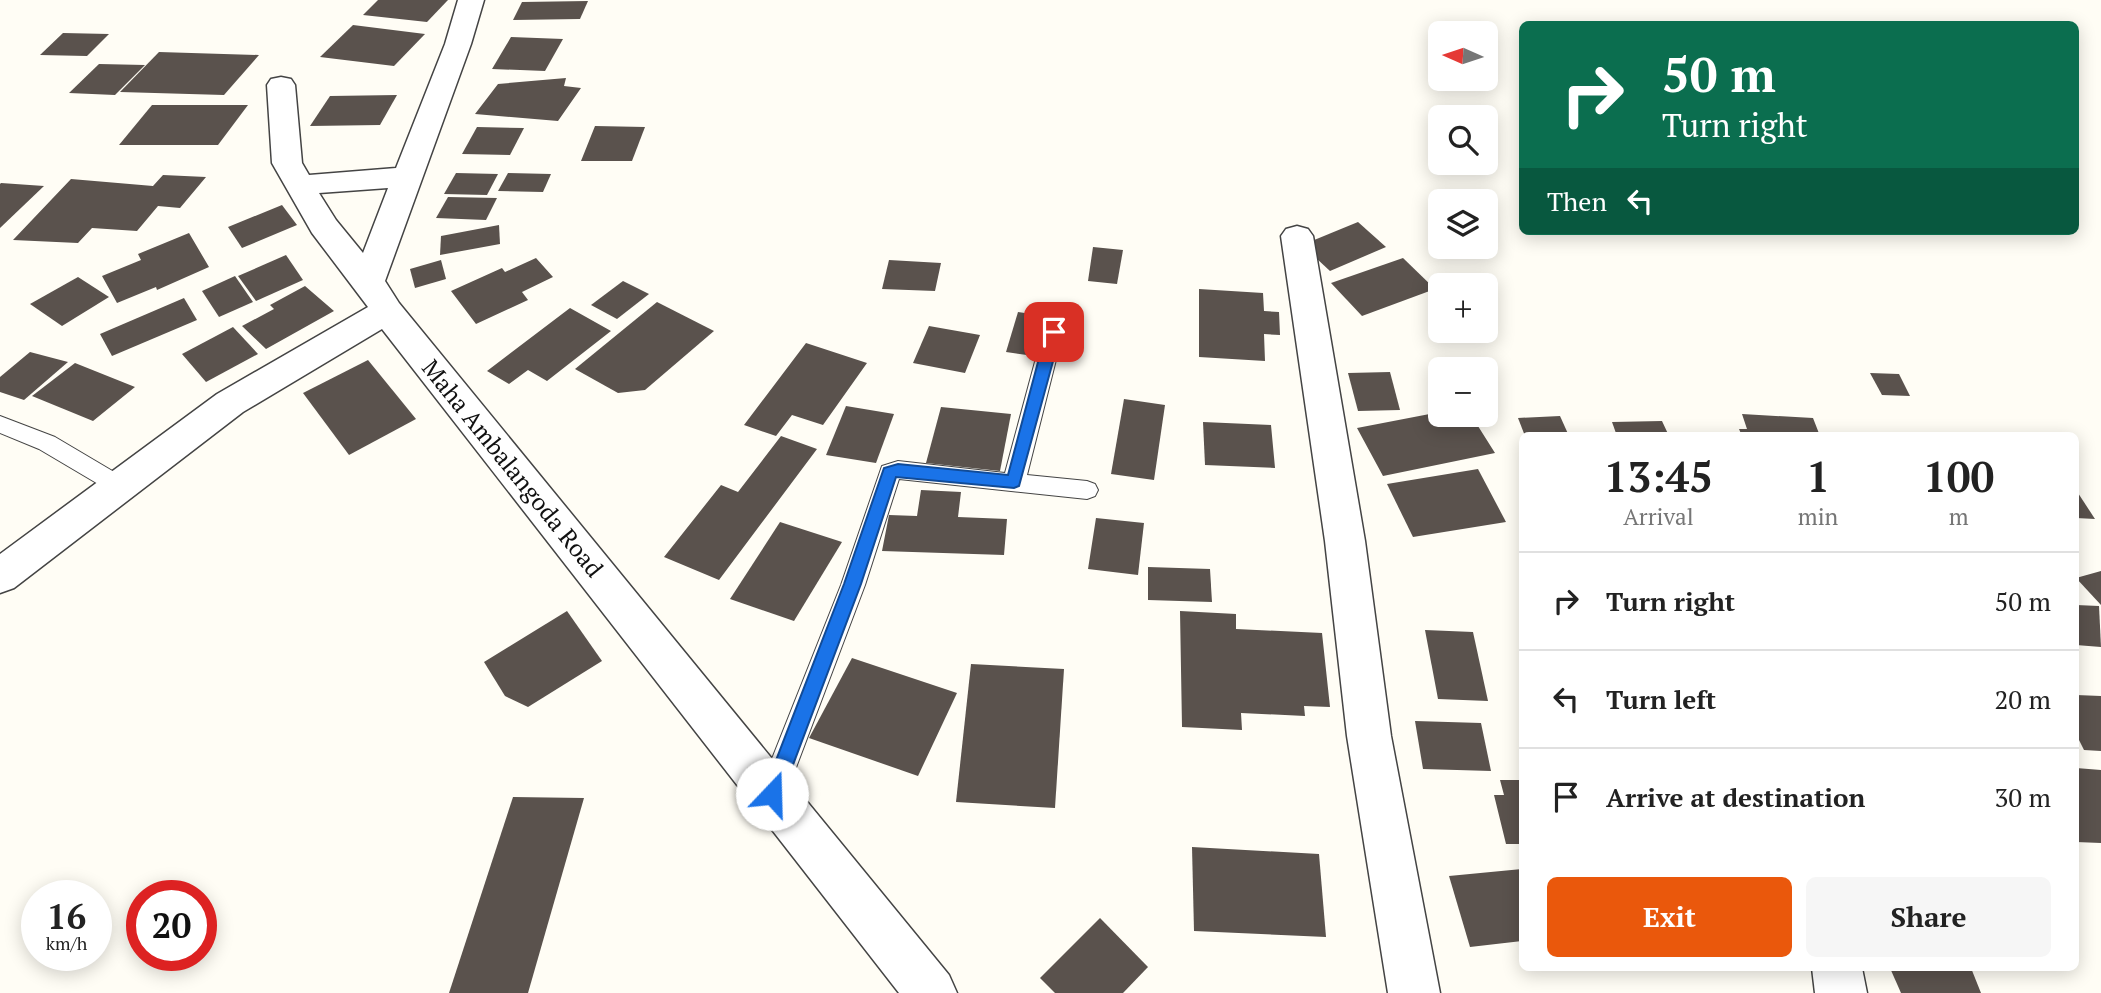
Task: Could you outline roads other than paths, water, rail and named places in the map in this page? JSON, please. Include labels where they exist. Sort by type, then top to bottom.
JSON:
[{"type":"street","points":[[0,576],[230,403],[331,342],[378,296],[407,177],[458,44],[471,0]]},
{"type":"street","name":"Maha Ambalangoda Road","points":[[281,85],[287,163],[323,226],[931,993]]},
{"type":"street","points":[[300,186],[407,177]]},
{"type":"street","points":[[1297,236],[1345,541],[1369,736],[1414,993]]},
{"type":"street","points":[[1837,971],[1841,993]]},
{"type":"lane","points":[[1014,482],[1054,332]]},
{"type":"lane","points":[[0,424],[47,443],[118,485]]},
{"type":"lane","points":[[772,794],[853,584],[890,472],[898,470],[1087,489]]}]
